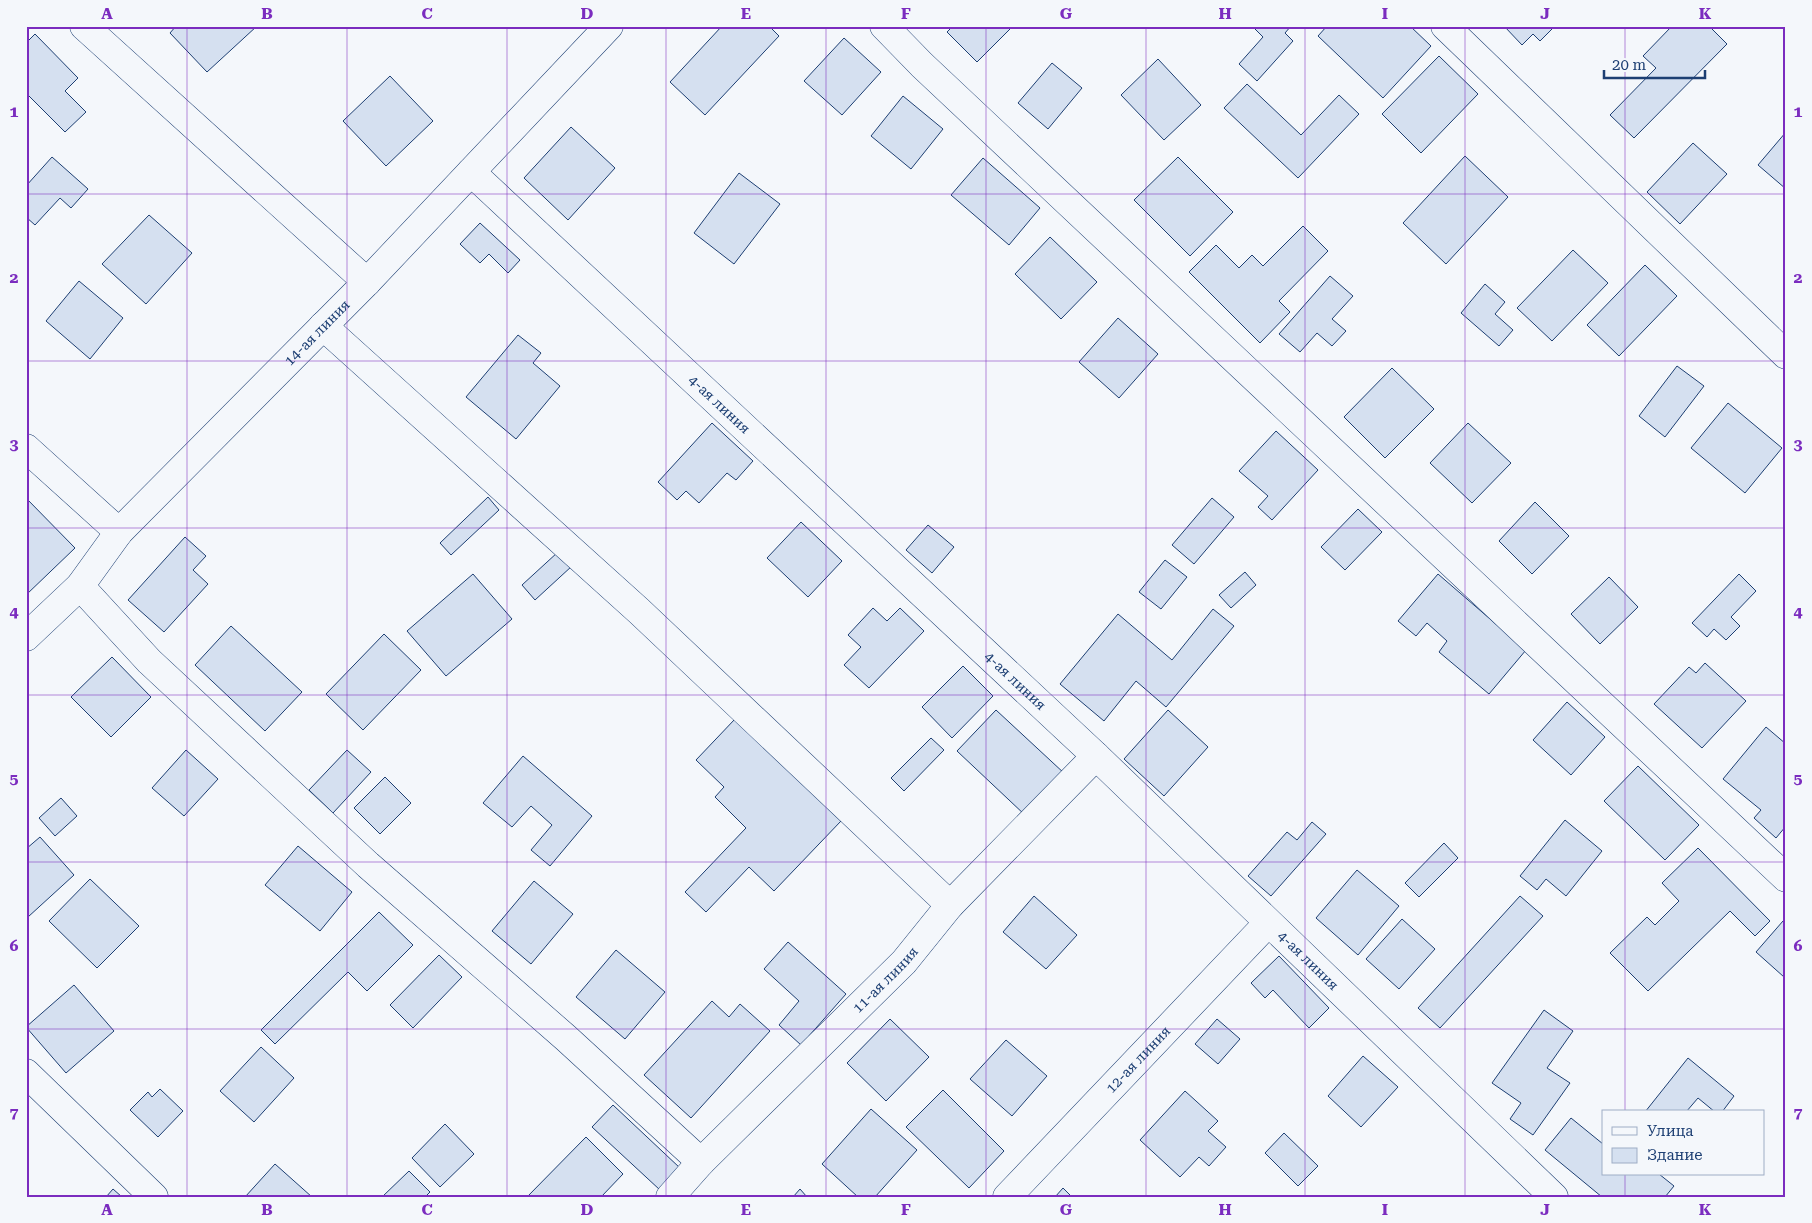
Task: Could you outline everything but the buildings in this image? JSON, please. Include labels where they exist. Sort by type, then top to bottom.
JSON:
[{"type":"street","points":[[84,26],[367,282]]},
{"type":"street","name":"14-ая линия","points":[[26,637],[80,586],[119,532],[367,282],[609,26]]},
{"type":"street","points":[[884,26],[929,72],[1786,878]]},
{"type":"street","points":[[1445,26],[1786,355]]},
{"type":"street","name":"4-ая линия","points":[[471,172],[1096,756],[1554,1197]]},
{"type":"street","points":[[323,326],[639,611],[950,905]]},
{"type":"street","points":[[26,448],[119,532]]},
{"type":"street","points":[[80,586],[149,661],[353,851],[566,1038],[701,1162]]},
{"type":"street","name":"11-ая линия","points":[[670,1197],[701,1162],[904,962],[950,905],[1096,756]]},
{"type":"street","name":"12-ая линия","points":[[1007,1197],[1268,923]]},
{"type":"street","points":[[26,1073],[154,1197]]}]
